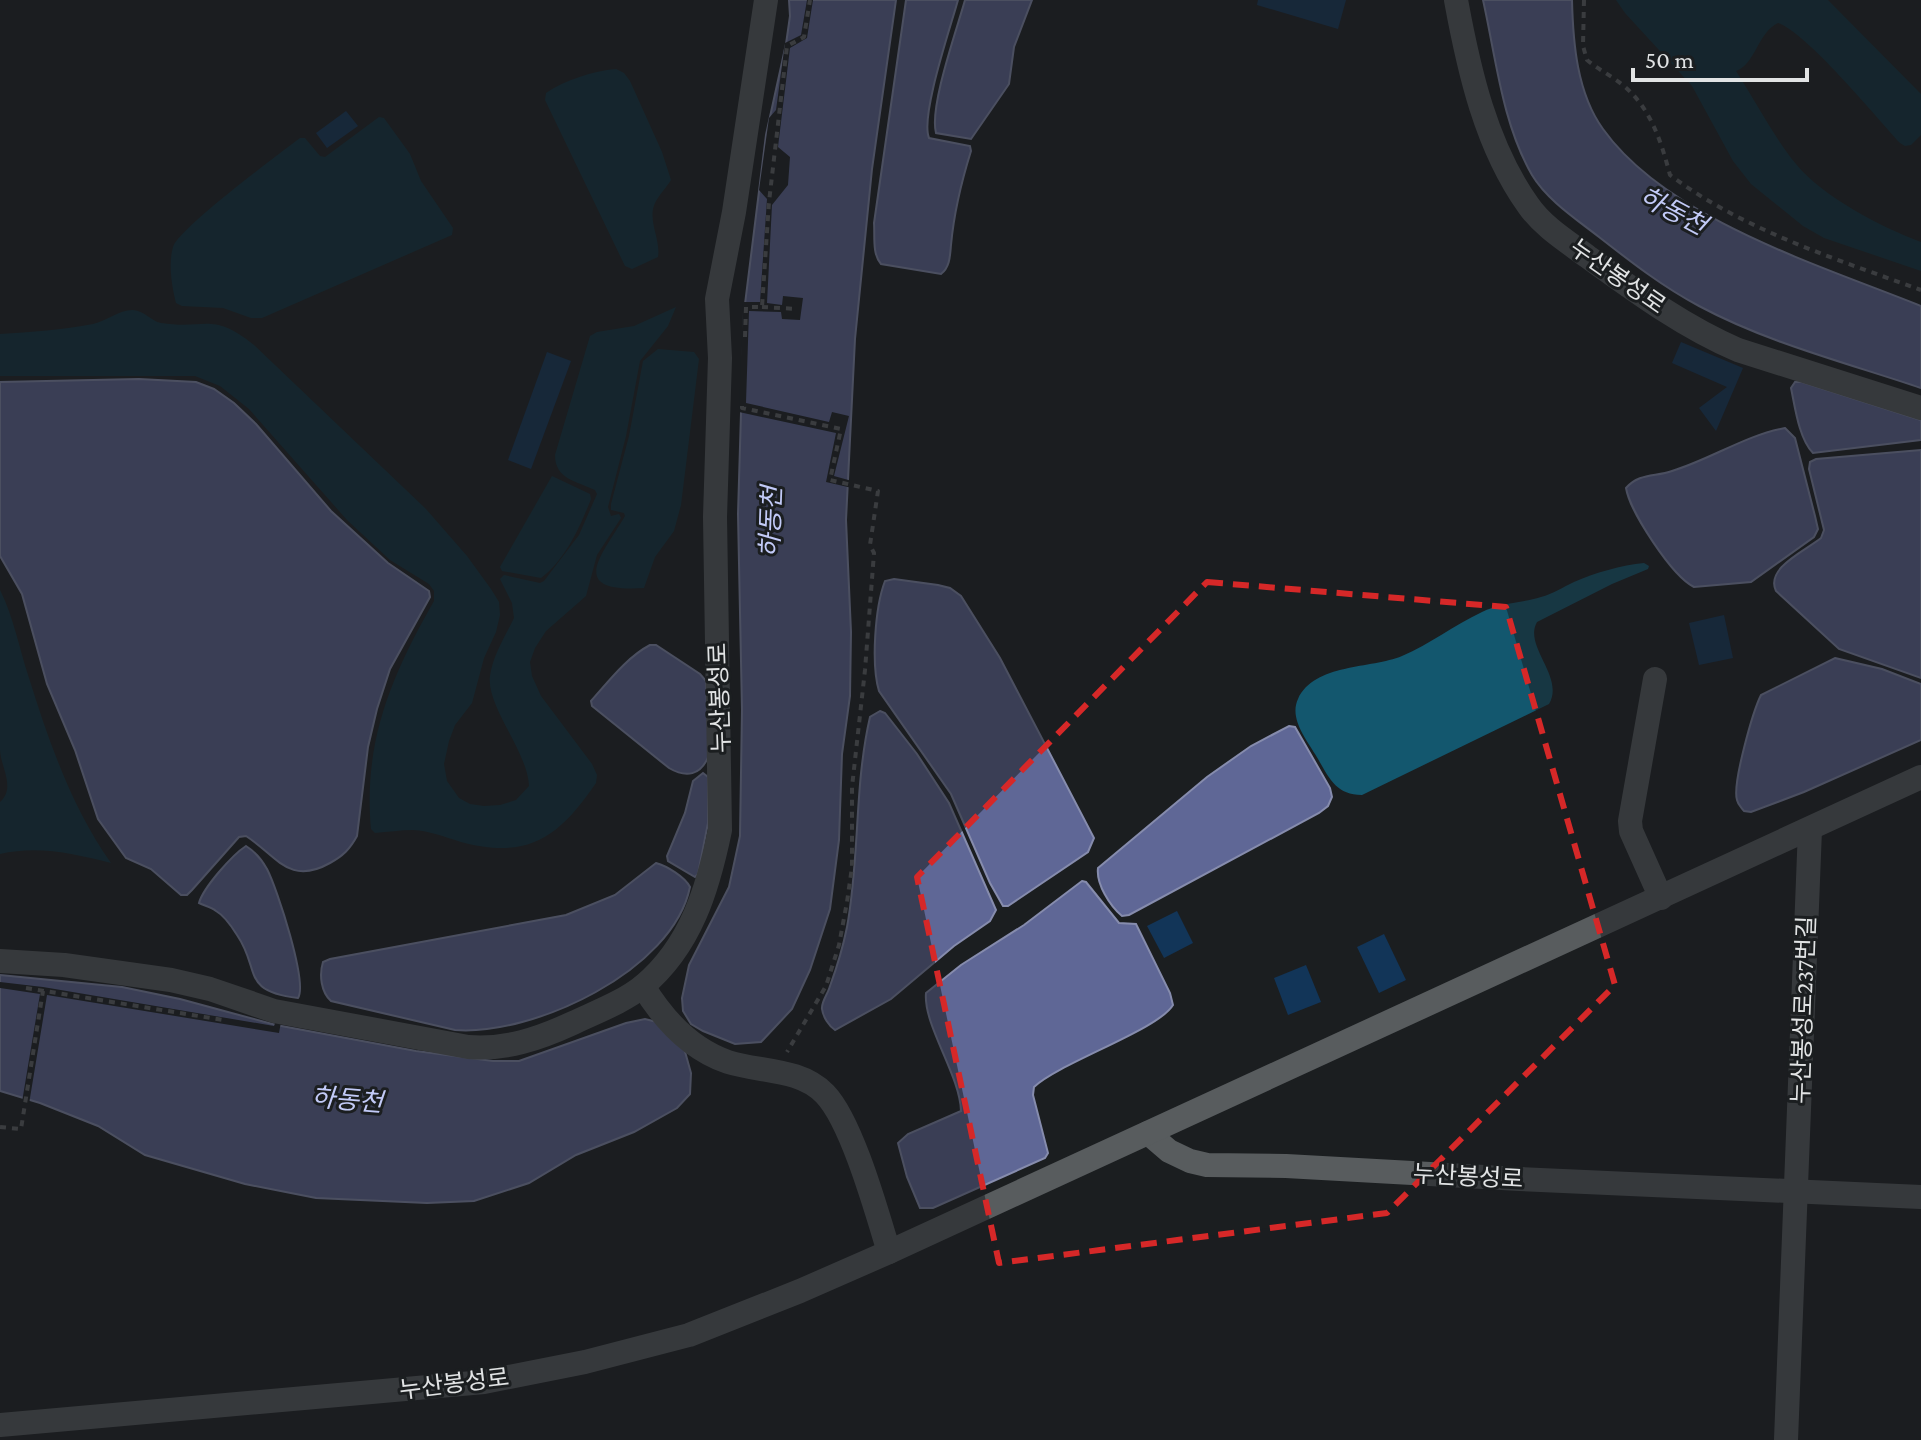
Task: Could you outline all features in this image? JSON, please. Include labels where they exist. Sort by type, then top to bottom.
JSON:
[{"type":"street","name":"누산봉성로","points":[[0,961],[79,967],[171,980],[210,989],[274,1011],[468,1047],[491,1048],[526,1042],[609,1007],[643,986],[667,960],[687,933],[709,881],[720,830],[715,517],[720,358],[717,299],[734,212],[766,0]]},
{"type":"street","name":"누산봉성로","points":[[1456,0],[1464,44],[1488,130],[1529,206],[1557,234],[1624,283],[1713,340],[1921,408]]},
{"type":"street","points":[[1655,679],[1630,821],[1631,831],[1661,898]]},
{"type":"street","name":"누산봉성로","points":[[0,1425],[498,1379],[585,1362],[689,1335],[889,1252],[1921,777]]},
{"type":"street","name":"누산봉성로237번길","points":[[1786,1440],[1810,829]]},
{"type":"street","points":[[643,986],[669,1022],[704,1051],[729,1062],[775,1070],[814,1084],[836,1108],[872,1196],[889,1252]]},
{"type":"street","name":"누산봉성로","points":[[1148,1133],[1169,1151],[1207,1165],[1286,1166],[1797,1191]]},
{"type":"street","points":[[1797,1191],[1921,1197]]},
{"type":"path","points":[[762,307],[771,187],[787,46],[804,37],[810,0]]},
{"type":"path","points":[[1584,0],[1583,46],[1587,60],[1621,83],[1647,113],[1657,132],[1670,175],[1781,236],[1921,290]]},
{"type":"path","points":[[744,350],[746,307],[797,309]]},
{"type":"path","points":[[742,394],[742,408],[841,429],[830,480],[878,491],[870,545],[874,553],[852,787],[852,867],[847,902],[839,945],[826,986],[775,1070]]},
{"type":"path","points":[[22,988],[234,1022]]},
{"type":"path","points":[[0,1127],[21,1129],[43,991]]},
{"type":"highlighted area","points":[[1207,582],[1506,607],[1615,985],[1387,1213],[999,1263],[917,877]]},
{"type":"shaded area","points":[[1616,0],[1828,0],[1921,94],[1921,135],[1911,145],[1900,143],[1823,58],[1778,23],[1766,33],[1748,62],[1736,71],[1780,142],[1807,176],[1854,210],[1921,242],[1921,271],[1824,238],[1803,226],[1751,184],[1733,161],[1692,86]]},
{"type":"shaded area","points":[[616,69],[630,81],[671,180],[653,209],[658,257],[632,269],[625,266],[545,100],[546,93],[570,80]]},
{"type":"shaded area","points":[[379,117],[384,118],[410,154],[421,181],[453,228],[452,235],[262,318],[251,318],[223,308],[176,303],[171,275],[173,247],[192,225],[300,138],[305,138],[320,156],[325,157]]},
{"type":"shaded area","points":[[676,307],[668,326],[640,361],[608,507],[611,516],[619,514],[621,518],[597,555],[586,596],[546,631],[530,662],[532,676],[541,696],[592,764],[597,775],[596,783],[569,818],[555,830],[540,840],[506,848],[485,847],[419,831],[375,833],[371,829],[370,797],[376,738],[394,682],[434,601],[434,591],[429,584],[390,560],[347,520],[249,409],[220,386],[195,376],[0,376],[0,334],[93,324],[128,310],[141,312],[161,323],[218,325],[254,345],[426,509],[467,556],[499,602],[496,632],[484,658],[472,703],[455,725],[444,764],[447,781],[459,798],[470,804],[500,805],[516,800],[529,786],[522,759],[490,688],[494,661],[514,618],[512,603],[500,579],[504,575],[540,583],[544,581],[579,535],[597,494],[595,490],[563,474],[555,455],[590,336],[634,326]]},
{"type":"shaded area","points":[[658,349],[694,352],[699,359],[681,505],[674,531],[655,557],[644,588],[620,588],[605,584],[597,577],[597,568],[625,516],[611,510],[611,504],[629,436],[643,361]]},
{"type":"shaded area","points":[[552,476],[590,494],[591,499],[577,532],[550,571],[541,578],[502,571],[500,567]]},
{"type":"shaded area","points":[[1644,563],[1649,566],[1648,569],[1537,622],[1535,641],[1552,683],[1553,694],[1549,704],[1362,795],[1338,788],[1300,728],[1296,714],[1298,699],[1306,687],[1317,679],[1402,656],[1489,609],[1545,596],[1599,573]]},
{"type":"shaded area","points":[[0,590],[63,774],[85,820],[111,863],[42,851],[0,854],[0,802],[5,796],[7,784],[0,750]]},
{"type":"water","name":"하동천","points":[[789,0],[896,0],[872,169],[855,339],[846,520],[851,632],[850,696],[842,754],[839,840],[830,909],[810,970],[792,1009],[761,1042],[735,1044],[691,1024],[683,1011],[682,998],[689,965],[729,887],[740,836],[742,710],[738,514],[744,312],[766,135],[786,44]]},
{"type":"water","points":[[906,0],[958,0],[932,92],[927,127],[929,138],[970,146],[971,151],[956,209],[949,261],[941,274],[881,264],[875,250],[874,223]]},
{"type":"water","points":[[965,0],[1032,0],[1014,47],[1009,84],[971,139],[936,133],[935,121],[940,87]]},
{"type":"water","name":"하동천","points":[[1483,0],[1572,0],[1575,50],[1587,100],[1603,129],[1631,161],[1666,189],[1749,236],[1921,306],[1921,388],[1780,342],[1699,306],[1648,274],[1554,201],[1532,175],[1514,134],[1501,90]]},
{"type":"water","points":[[139,379],[196,382],[214,389],[234,403],[331,511],[388,563],[429,591],[430,597],[390,669],[377,709],[368,747],[357,836],[342,855],[316,869],[304,871],[284,866],[246,836],[239,837],[187,895],[181,895],[151,869],[126,858],[98,819],[75,750],[47,684],[22,594],[0,556],[0,382]]},
{"type":"water","points":[[1795,382],[1921,420],[1921,440],[1813,453],[1804,440],[1798,422],[1791,388]]},
{"type":"water","points":[[1785,428],[1795,438],[1818,529],[1814,537],[1751,582],[1694,587],[1685,581],[1653,542],[1635,512],[1626,488],[1642,478],[1666,473],[1756,436]]},
{"type":"water","points":[[1921,450],[1921,678],[1839,649],[1776,591],[1774,583],[1781,568],[1821,538],[1824,530],[1810,462]]},
{"type":"water","points":[[894,579],[950,588],[961,596],[1000,658],[1094,838],[1088,852],[1008,906],[1003,906],[990,883],[951,794],[879,691],[875,666],[877,620],[885,581]]},
{"type":"water","points":[[650,645],[656,645],[706,681],[709,755],[702,767],[692,773],[669,768],[592,706],[591,701],[618,670]]},
{"type":"water","points":[[1835,658],[1882,669],[1921,684],[1921,740],[1804,792],[1751,812],[1744,811],[1736,792],[1740,764],[1761,695]]},
{"type":"water","points":[[880,711],[885,713],[917,754],[949,803],[996,910],[990,921],[954,946],[891,999],[835,1030],[825,1018],[822,1006],[847,927],[865,743],[870,717]]},
{"type":"water","points":[[1289,726],[1295,727],[1330,788],[1332,797],[1328,806],[1129,915],[1122,916],[1105,894],[1099,881],[1098,868],[1207,777],[1251,746]]},
{"type":"water","points":[[703,773],[708,777],[708,823],[695,877],[668,861],[667,856],[685,813],[693,781]]},
{"type":"water","points":[[246,846],[255,853],[272,879],[299,974],[298,998],[280,995],[260,984],[231,925],[212,908],[199,903],[219,872]]},
{"type":"water","points":[[656,863],[675,872],[690,887],[678,918],[657,946],[629,971],[559,1010],[487,1029],[455,1030],[331,1001],[323,988],[323,962],[330,959],[566,915],[615,895]]},
{"type":"water","points":[[1082,881],[1119,923],[1136,924],[1173,1005],[1149,1025],[1065,1067],[1034,1087],[1033,1095],[1048,1153],[1045,1158],[933,1208],[920,1208],[898,1143],[908,1134],[961,1111],[955,1082],[930,1020],[926,993]]},
{"type":"water","name":"하동천","points":[[0,975],[122,987],[276,1025],[416,1051],[493,1061],[519,1061],[645,1019],[657,1022],[684,1048],[691,1073],[690,1094],[677,1108],[634,1132],[576,1155],[529,1183],[474,1201],[427,1203],[316,1198],[245,1184],[145,1155],[98,1126],[0,1091]]},
{"type":"pier","points":[[807,0],[813,0],[807,38],[790,48],[778,147],[790,157],[788,185],[772,205],[767,303],[782,305],[783,296],[803,298],[800,320],[782,319],[781,312],[749,311],[746,403],[829,422],[832,412],[849,416],[834,476],[852,481],[852,488],[826,482],[836,433],[739,412],[743,302],[760,302],[767,199],[759,190],[769,118],[776,110],[785,43],[801,35]]},
{"type":"pier","points":[[0,982],[274,1026],[276,1021],[281,1022],[279,1033],[47,995],[29,1104],[22,1102],[40,994],[0,988]]},
{"type":"building","points":[[1258,0],[1346,0],[1338,29],[1257,5]]},
{"type":"building","points":[[346,111],[358,126],[327,148],[316,133]]},
{"type":"building","points":[[1681,342],[1743,368],[1716,431],[1699,408],[1727,387],[1672,363]]},
{"type":"building","points":[[547,352],[571,361],[531,469],[508,460]]},
{"type":"building","points":[[1724,615],[1733,658],[1699,665],[1689,623]]},
{"type":"building","points":[[1177,911],[1193,943],[1164,958],[1147,926]]},
{"type":"building","points":[[1384,934],[1406,980],[1379,993],[1357,947]]},
{"type":"building","points":[[1306,965],[1321,1002],[1288,1015],[1274,978]]}]
